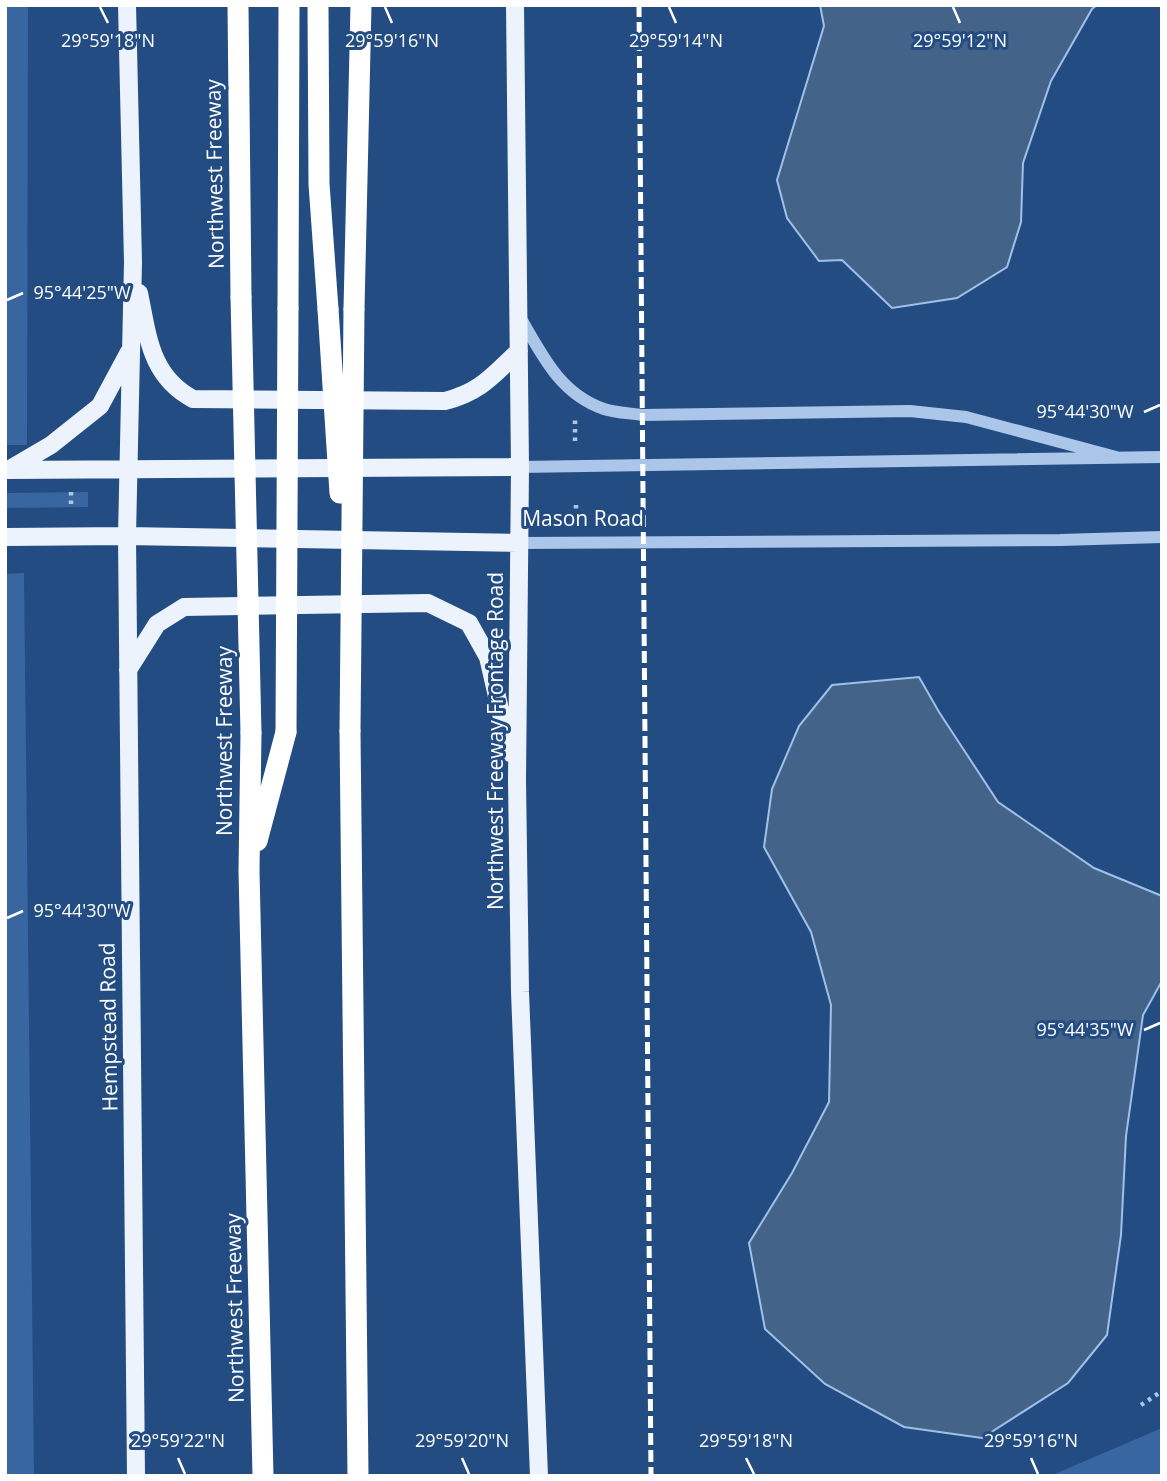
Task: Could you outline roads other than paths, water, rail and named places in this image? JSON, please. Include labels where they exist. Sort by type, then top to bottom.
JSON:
[{"type":"highway","name":"Northwest Freeway","points":[[238,5],[241,298],[251,733],[249,871],[263,1476]]},
{"type":"highway","points":[[249,871],[286,732],[289,5]]},
{"type":"highway","points":[[318,5],[320,184],[351,659]]},
{"type":"highway","points":[[358,1476],[350,731],[354,309],[361,5]]},
{"type":"main road","points":[[127,5],[133,262],[127,536]]},
{"type":"main road","name":"Northwest Freeway Frontage Road","points":[[515,5],[520,467],[517,780],[520,992],[539,1476]]},
{"type":"main road","points":[[133,262],[150,345],[162,373],[176,390],[193,399],[445,401],[466,396],[478,389],[519,351]]},
{"type":"main road","points":[[6,470],[51,445],[100,406],[131,349]]},
{"type":"main road","points":[[6,470],[520,467]]},
{"type":"main road","name":"Mason Road","points":[[5,537],[127,536],[518,543]]},
{"type":"main road","name":"Hempstead Road","points":[[127,536],[136,1476]]},
{"type":"main road","points":[[128,670],[157,624],[184,607],[428,603],[469,623],[488,657],[517,780]]},
{"type":"street","points":[[518,314],[550,369],[571,392],[604,409],[642,415],[910,411],[966,417],[1116,457]]},
{"type":"street","points":[[520,467],[1162,457]]},
{"type":"street","name":"Mason Road","points":[[518,543],[1162,537]]},
{"type":"railway","points":[[639,5],[651,1476]]}]
